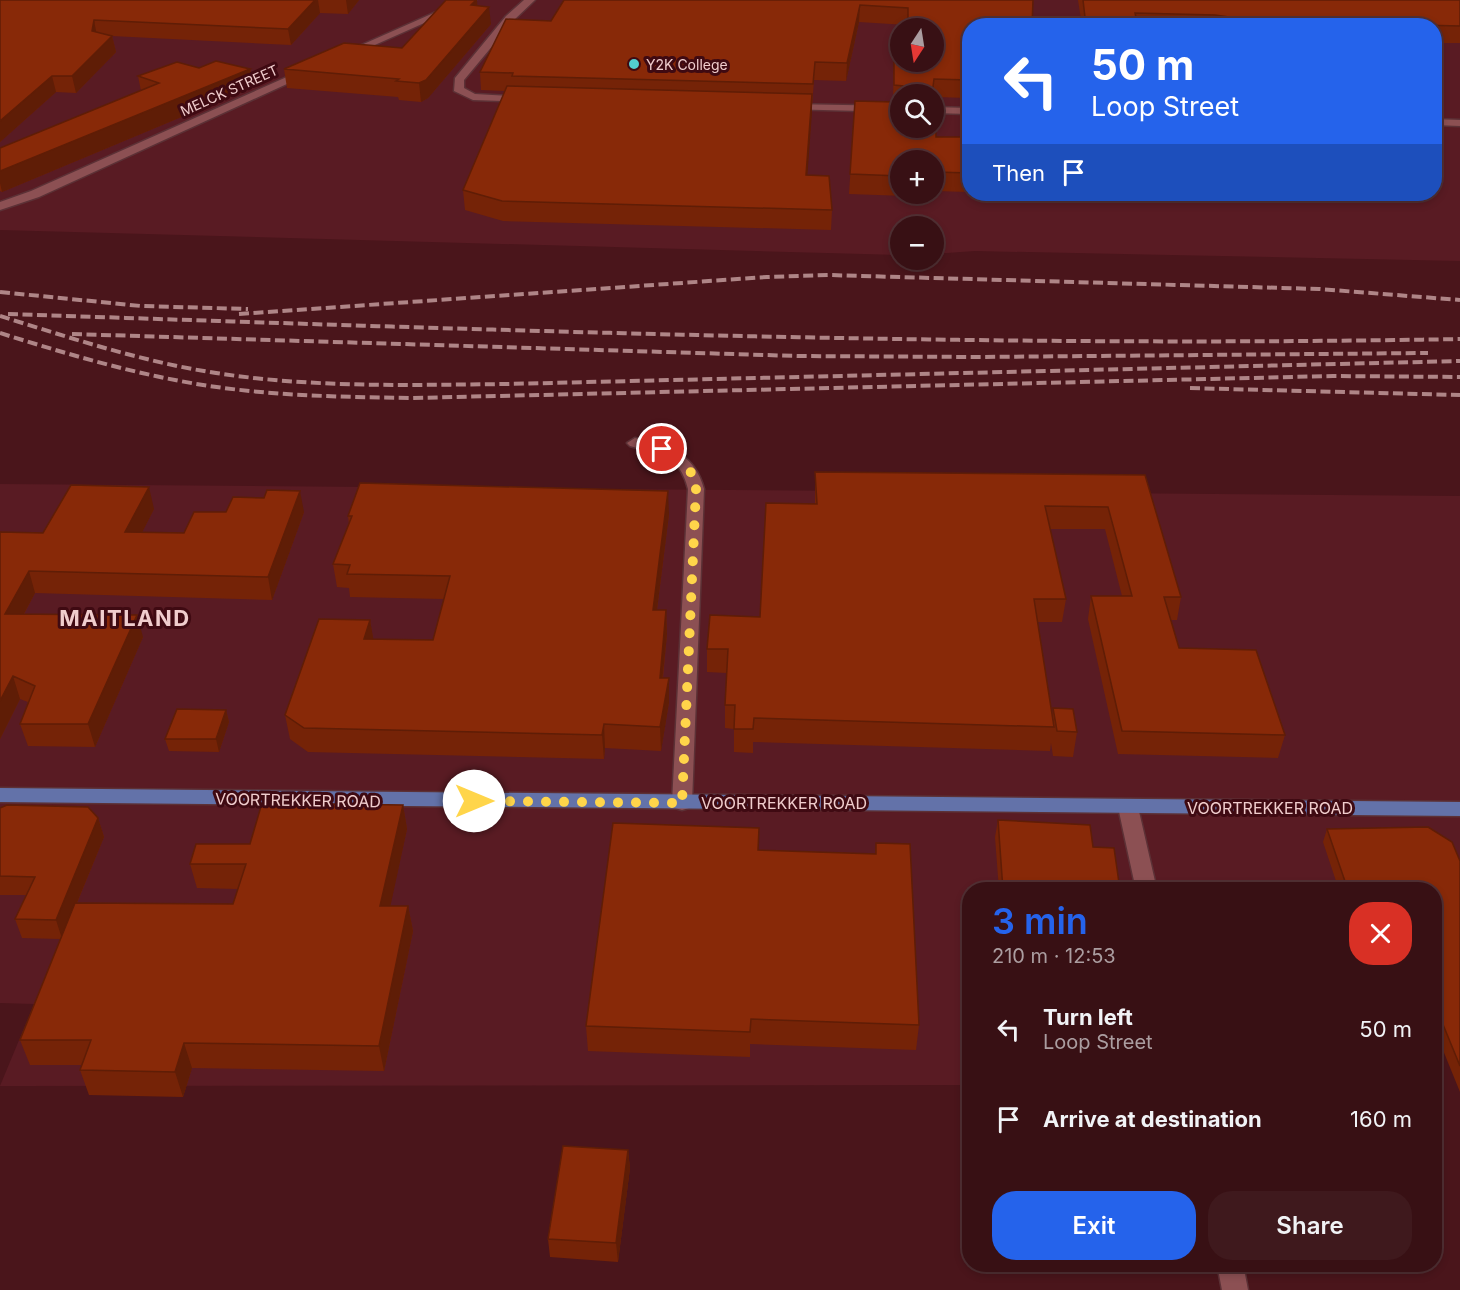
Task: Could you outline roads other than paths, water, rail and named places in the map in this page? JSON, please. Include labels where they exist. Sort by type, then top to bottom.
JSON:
[{"type":"main road","name":"VOORTREKKER ROAD","points":[[0,795],[1459,811]]},
{"type":"street","points":[[337,58],[471,0]]},
{"type":"street","points":[[530,0],[510,18],[459,80],[458,89],[464,94],[485,99],[544,101]]},
{"type":"street","name":"MELCK STREET","points":[[0,206],[34,194],[321,65]]},
{"type":"street","points":[[778,106],[890,109]]},
{"type":"street","points":[[944,110],[962,111]]},
{"type":"street","points":[[1442,122],[1460,123]]},
{"type":"street","points":[[635,443],[662,449],[677,456],[689,467],[694,476],[696,489],[682,803]]},
{"type":"street","points":[[1128,807],[1145,882]]},
{"type":"street","points":[[1232,1272],[1235,1290]]},
{"type":"railway","points":[[239,314],[767,277],[828,275],[1319,289],[1460,300]]},
{"type":"railway","points":[[0,292],[141,306],[248,309]]},
{"type":"railway","points":[[8,314],[734,336],[1097,341],[1460,339]]},
{"type":"railway","points":[[0,316],[161,363],[252,378],[362,385],[508,384],[1460,361]]},
{"type":"railway","points":[[0,333],[101,363],[203,385],[256,392],[334,396],[413,398],[1333,376],[1460,377]]},
{"type":"railway","points":[[72,334],[797,356],[978,357],[1428,353]]},
{"type":"railway","points":[[1190,388],[1460,395]]},
{"type":"place","name":"Y2K College","points":[[634,64]]},
{"type":"district","name":"MAITLAND","points":[[125,618]]}]
